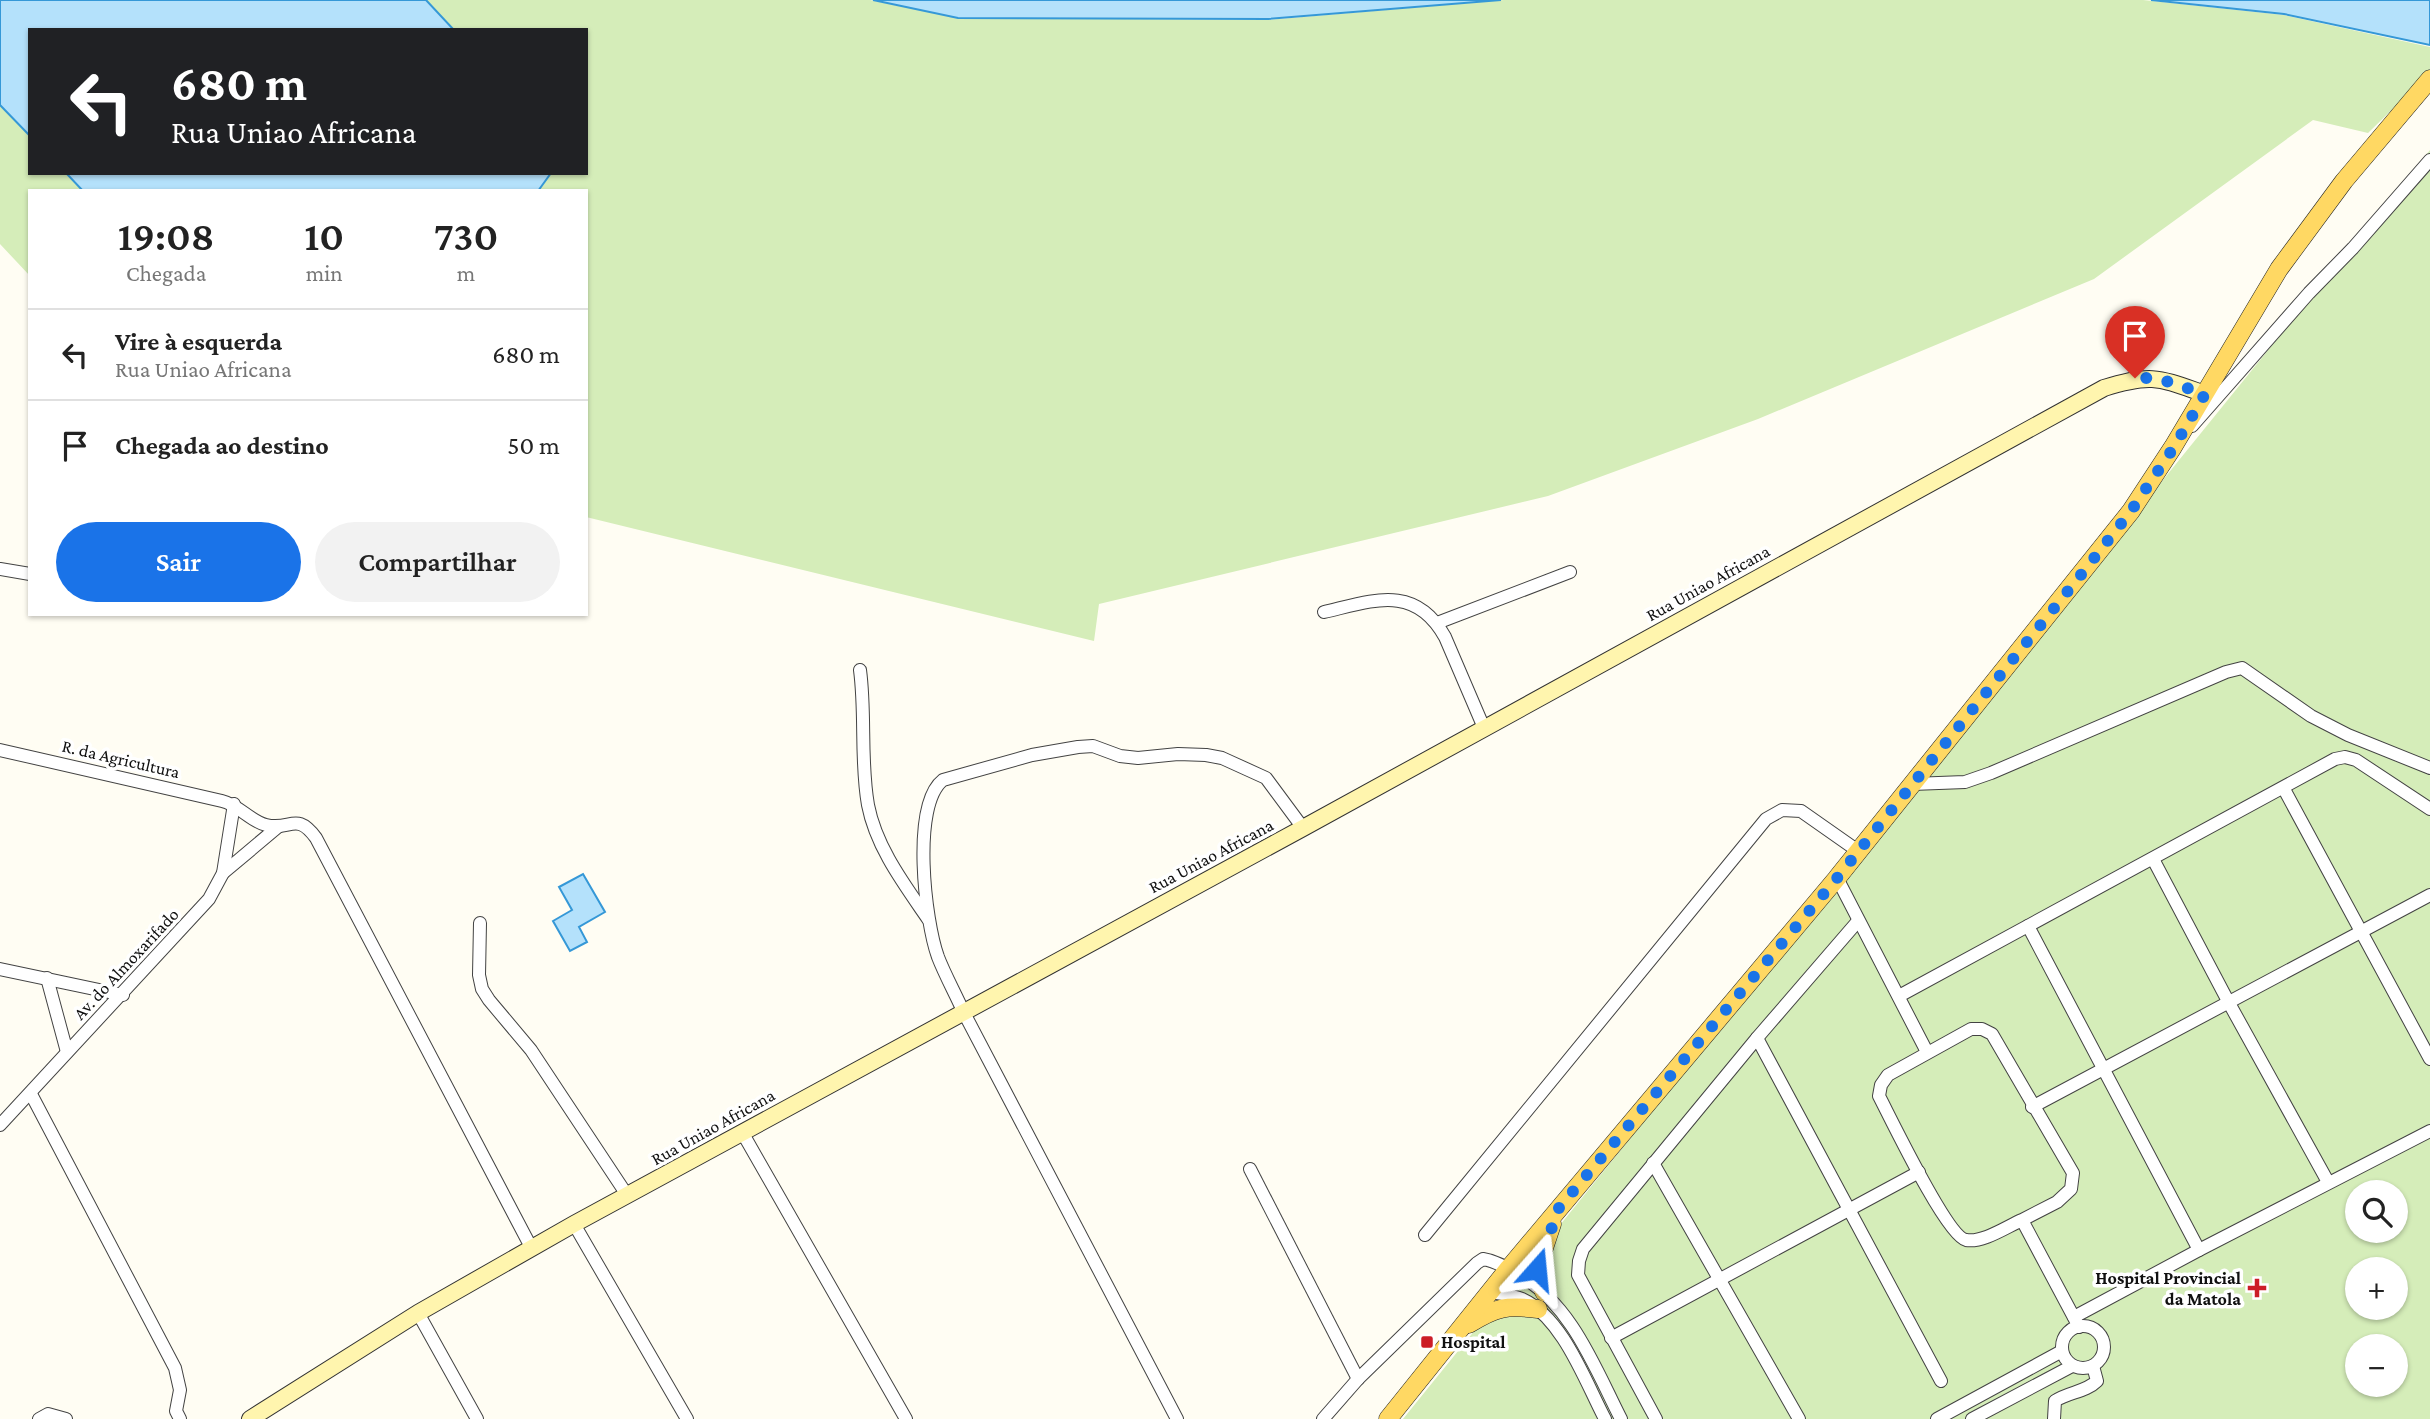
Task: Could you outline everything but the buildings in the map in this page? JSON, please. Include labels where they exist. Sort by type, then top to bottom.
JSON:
[{"type":"main road","points":[[1388,1419],[1508,1268],[1837,878],[2131,511],[2174,447],[2260,300],[2295,246],[2344,181],[2430,79]]},
{"type":"main road","name":"Rua Uniao Africana","points":[[250,1419],[418,1313],[574,1224],[2104,388],[2135,378],[2157,378],[2205,394]]},
{"type":"main road","points":[[1458,1332],[1489,1312],[1541,1300],[1538,1260],[1559,1208]]},
{"type":"street","points":[[2174,447],[2430,160]]},
{"type":"street","points":[[0,569],[28,575]]},
{"type":"street","points":[[1437,623],[1570,572]]},
{"type":"street","points":[[1324,612],[1389,598],[1409,604],[1437,623],[1484,728]]},
{"type":"street","points":[[1912,785],[1965,782],[1991,773],[2225,672],[2242,668],[2311,716],[2348,735],[2430,768]]},
{"type":"street","points":[[860,670],[865,785],[873,824],[897,875],[930,922]]},
{"type":"street","points":[[1177,1419],[963,1011],[938,957],[930,922],[923,832],[925,815],[936,786],[943,780],[1032,755],[1093,746],[1121,757],[1191,754],[1222,758],[1266,778],[1303,828]]},
{"type":"street","name":"R. da Agricultura","points":[[0,750],[234,804]]},
{"type":"street","points":[[1899,996],[2335,760],[2345,757],[2356,760],[2430,809]]},
{"type":"street","points":[[2284,789],[2430,1059]]},
{"type":"street","points":[[234,804],[265,825],[295,823],[307,826],[316,838],[532,1249]]},
{"type":"street","name":"Av. do Almoxarifado","points":[[0,1125],[209,899],[223,873],[234,804]]},
{"type":"street","points":[[1425,1235],[1766,819],[1791,808],[1801,811],[1858,851]]},
{"type":"street","points":[[223,873],[279,826]]},
{"type":"street","points":[[2153,859],[2228,1003],[2328,1182]]},
{"type":"street","points":[[1837,878],[1927,1052]]},
{"type":"street","points":[[2032,1107],[2430,895]]},
{"type":"street","points":[[1656,1419],[1578,1275],[1583,1249],[1757,1038],[1858,921]]},
{"type":"street","points":[[480,923],[479,975],[482,989],[531,1050],[627,1195]]},
{"type":"street","points":[[2028,926],[2199,1250]]},
{"type":"street","points":[[0,969],[123,995]]},
{"type":"street","points":[[47,978],[66,1052]]},
{"type":"street","points":[[1971,1028],[1992,1034],[2032,1107],[2073,1173],[2071,1189],[2057,1202],[1975,1241],[1962,1239],[1953,1231],[1879,1096],[1881,1085],[1888,1075],[1971,1028]]},
{"type":"street","points":[[1757,1038],[1941,1381]]},
{"type":"street","points":[[31,1094],[175,1368],[180,1390],[176,1411],[180,1419]]},
{"type":"street","points":[[2022,1220],[2076,1322],[2092,1328],[2102,1337],[2103,1356],[2093,1366],[2072,1366],[2064,1357],[2064,1338],[2076,1322],[2199,1250],[2430,1131]]},
{"type":"street","points":[[742,1132],[906,1419]]},
{"type":"street","points":[[1653,1163],[1799,1419]]},
{"type":"street","points":[[1250,1169],[1358,1380]]},
{"type":"street","points":[[1611,1339],[1919,1172]]},
{"type":"street","points":[[574,1224],[687,1419]]},
{"type":"street","points":[[1323,1419],[1358,1380],[1483,1259],[1492,1260],[1508,1268],[1541,1300],[1570,1321],[1621,1419]]},
{"type":"street","points":[[1490,1292],[1541,1300]]},
{"type":"street","points":[[1541,1300],[1605,1419]]},
{"type":"street","points":[[418,1313],[477,1419]]},
{"type":"street","points":[[1937,1419],[2062,1351]]},
{"type":"street","points":[[1972,1419],[2072,1366]]},
{"type":"street","points":[[2054,1419],[2055,1401],[2065,1394],[2094,1385],[2097,1381],[2093,1366]]},
{"type":"street","points":[[39,1419],[48,1414],[66,1419]]},
{"type":"green space","points":[[0,0],[870,0],[958,18],[1268,20],[1504,0],[2143,0],[2284,15],[2430,47],[2430,69],[2368,133],[2313,120],[2094,279],[1758,419],[1548,496],[1099,604],[1094,641],[588,517],[588,189],[28,189],[28,274],[0,244]]},
{"type":"green space","points":[[2430,150],[2430,1419],[1403,1419]]},
{"type":"water","points":[[0,0],[426,0],[452,28],[28,28],[28,134],[0,105]]},
{"type":"water","points":[[873,0],[1501,0],[1268,19],[958,18]]},
{"type":"water","points":[[2151,0],[2430,0],[2430,45],[2284,14]]},
{"type":"water","points":[[68,175],[550,175],[539,189],[81,189]]},
{"type":"water","points":[[583,874],[605,912],[579,927],[587,942],[570,951],[553,921],[572,910],[559,887]]},
{"type":"place","name":"Hospital Provincial da Matola","points":[[2257,1288]]},
{"type":"place","name":"Hospital","points":[[1427,1342]]},
{"type":"route","points":[[1537,1269],[1538,1260],[1559,1208],[1837,878],[2080,576],[2131,511],[2174,447],[2205,394],[2157,378],[2135,378]]}]
